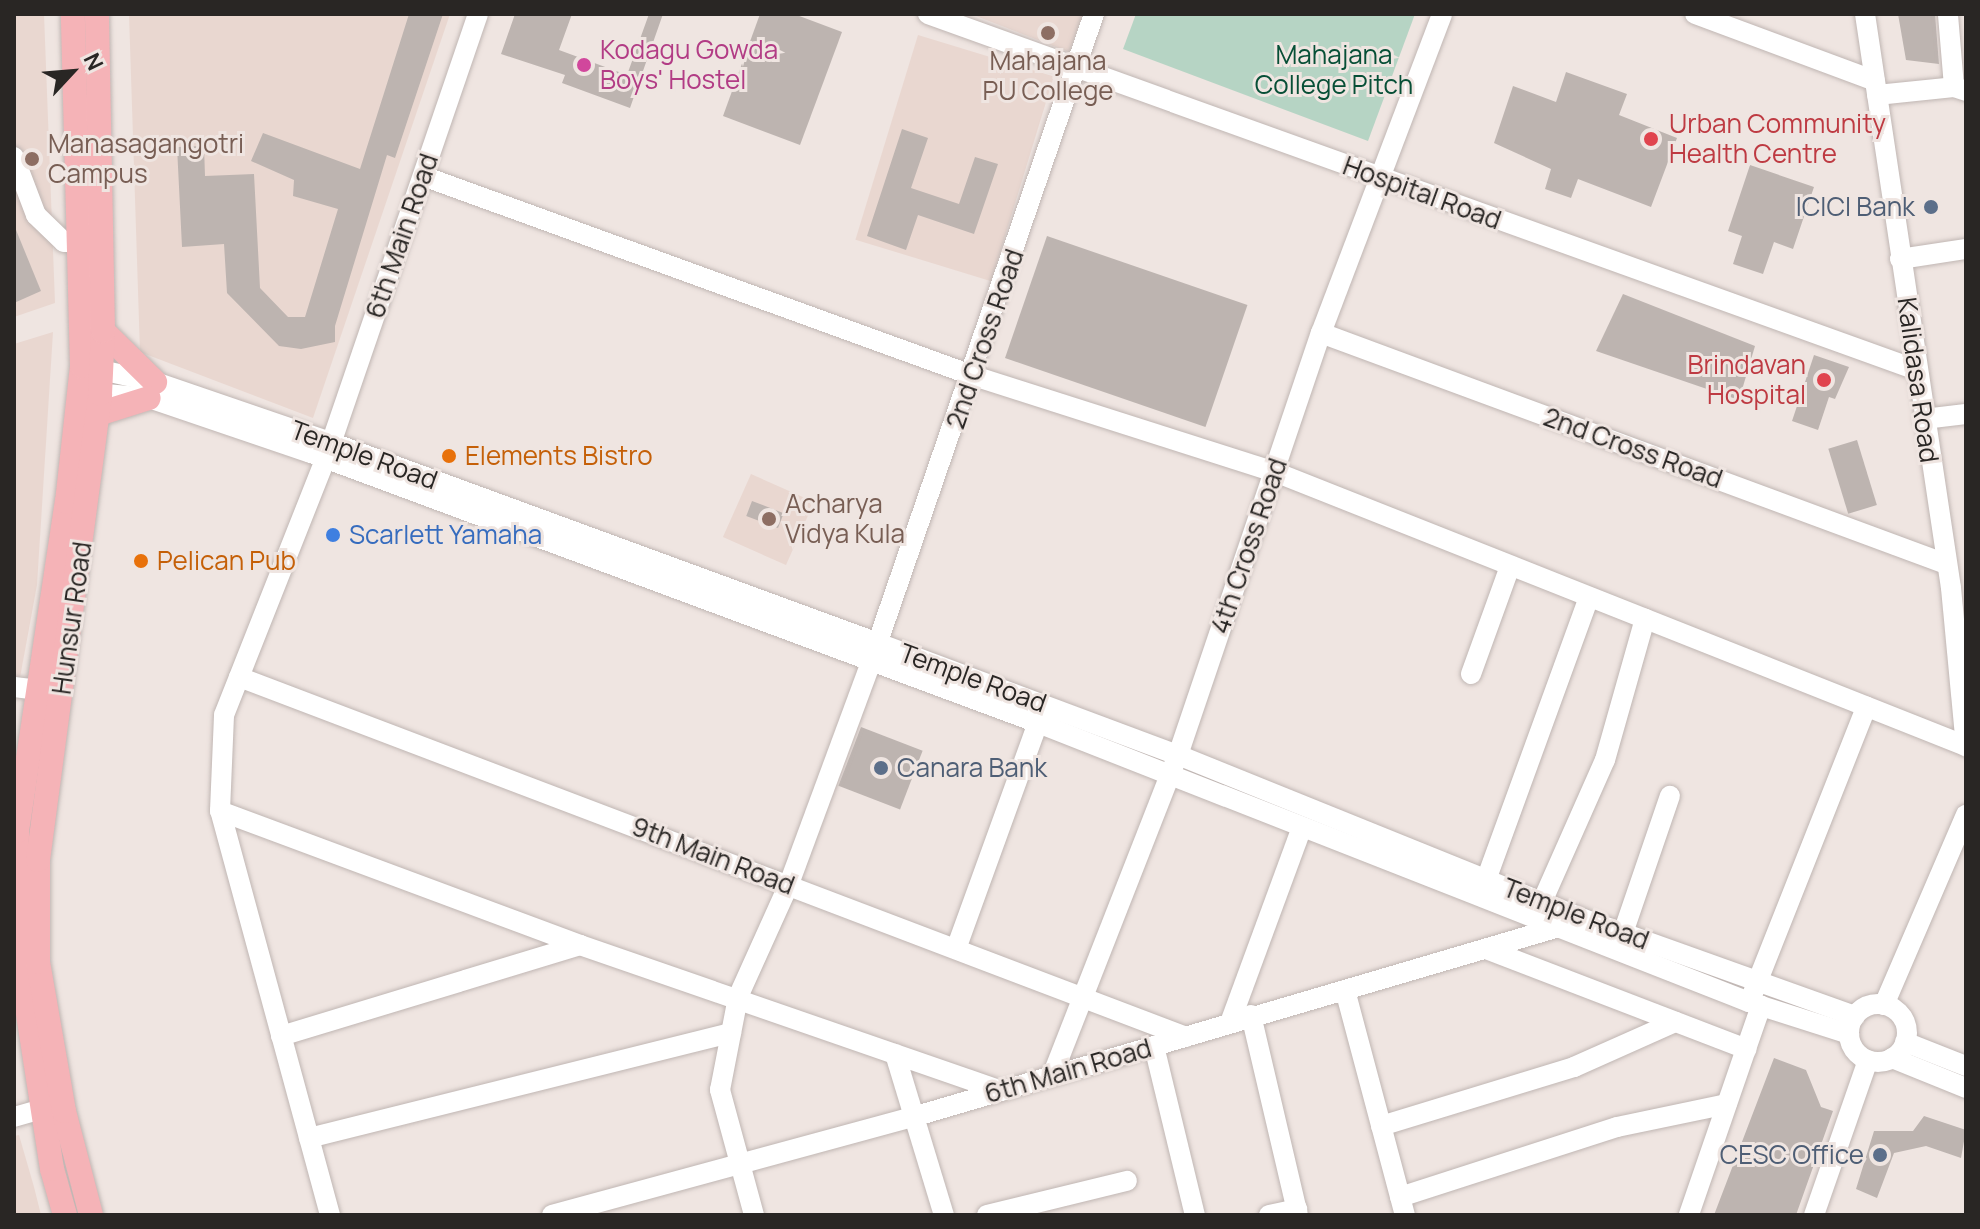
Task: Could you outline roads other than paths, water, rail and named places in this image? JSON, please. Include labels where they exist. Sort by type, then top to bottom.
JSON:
[{"type":"main road","points":[[73,14],[80,242],[92,367]]},
{"type":"main road","name":"Hunsur Road","points":[[91,1215],[64,1111],[38,962],[38,860],[92,400],[92,367],[103,331],[97,14]]},
{"type":"main road","points":[[103,331],[152,390]]},
{"type":"main road","points":[[65,1215],[19,995],[15,930],[17,831],[39,690],[92,400],[152,390]]},
{"type":"street","name":"6th Main Road","points":[[330,1215],[220,811],[224,715],[328,450],[478,14]]},
{"type":"street","name":"Hospital Road","points":[[928,14],[1917,370]]},
{"type":"street","name":"2nd Cross Road","points":[[754,1215],[720,1090],[738,997],[789,884],[974,376],[1094,14]]},
{"type":"street","name":"4th Cross Road","points":[[1052,1076],[1178,755],[1321,333],[1377,177],[1442,14]]},
{"type":"street","points":[[1695,14],[1876,88],[1960,89],[1948,15]]},
{"type":"street","name":"Kalidasa Road","points":[[1865,14],[1946,564],[1958,587],[1966,746]]},
{"type":"street","points":[[14,157],[36,215],[64,242],[80,242]]},
{"type":"street","points":[[423,176],[974,376],[1275,472],[1966,746]]},
{"type":"street","points":[[1900,259],[1966,249]]},
{"type":"street","name":"2nd Cross Road","points":[[1321,333],[1946,564]]},
{"type":"street","name":"Temple Road","points":[[92,367],[328,450],[874,652],[1178,755],[1581,918],[1759,982],[1852,1025]]},
{"type":"street","points":[[1924,419],[1966,414]]},
{"type":"street","points":[[1471,674],[1510,566]]},
{"type":"street","points":[[1486,880],[1589,597]]},
{"type":"street","points":[[1542,902],[1605,760],[1645,619]]},
{"type":"street","name":"Temple Road","points":[[874,652],[1169,778],[1555,928],[1755,1004],[1852,1025]]},
{"type":"street","name":"9th Main Road","points":[[239,677],[1186,1037]]},
{"type":"street","points":[[14,687],[39,690]]},
{"type":"street","points":[[1689,1215],[1746,1049],[1759,982],[1866,707]]},
{"type":"street","points":[[956,949],[1038,723]]},
{"type":"street","points":[[1623,933],[1670,796]]},
{"type":"street","points":[[220,811],[580,945],[738,997],[1001,1091]]},
{"type":"street","points":[[1884,1005],[1966,815]]},
{"type":"street","points":[[1269,1215],[1298,1212],[1241,1017],[1301,830]]},
{"type":"street","name":"6th Main Road","points":[[552,1215],[913,1117],[1186,1037],[1241,1017],[1486,949],[1581,918]]},
{"type":"street","points":[[281,1036],[580,945]]},
{"type":"street","points":[[1486,949],[1746,1049]]},
{"type":"street","points":[[1345,990],[1402,1206],[1617,1127],[1727,1104]]},
{"type":"street","points":[[1898,1050],[1902,1017],[1884,1005],[1868,1005],[1852,1025],[1858,1054],[1868,1060],[1898,1050],[1966,1066]]},
{"type":"street","points":[[1381,1126],[1574,1067],[1675,1022]]},
{"type":"street","points":[[309,1138],[731,1033]]},
{"type":"street","points":[[1154,1046],[1195,1215]]},
{"type":"street","points":[[1898,1050],[1966,1088]]},
{"type":"street","points":[[895,1054],[944,1215]]},
{"type":"street","points":[[1814,1215],[1868,1060]]},
{"type":"street","points":[[14,1117],[42,1109]]},
{"type":"street","points":[[987,1215],[1127,1181]]},
{"type":"place","name":"Mahajana PU College","points":[[1048,33]]},
{"type":"place","name":"Kodagu Gowda Boys' Hostel","points":[[584,65]]},
{"type":"place","name":"Urban Community Health Centre","points":[[1651,139]]},
{"type":"place","name":"Manasagangotri Campus","points":[[32,159]]},
{"type":"place","name":"ICICI Bank","points":[[1931,207]]},
{"type":"place","name":"Brindavan Hospital","points":[[1824,380]]},
{"type":"place","name":"Elements Bistro","points":[[449,456]]},
{"type":"place","name":"Acharya Vidya Kula","points":[[769,519]]},
{"type":"place","name":"Scarlett Yamaha","points":[[333,535]]},
{"type":"place","name":"Pelican Pub","points":[[141,561]]},
{"type":"place","name":"Canara Bank","points":[[881,768]]},
{"type":"place","name":"CESC Office","points":[[1880,1155]]},
{"type":"park label","name":"Mahajana College Pitch","points":[[1334,70]]}]
